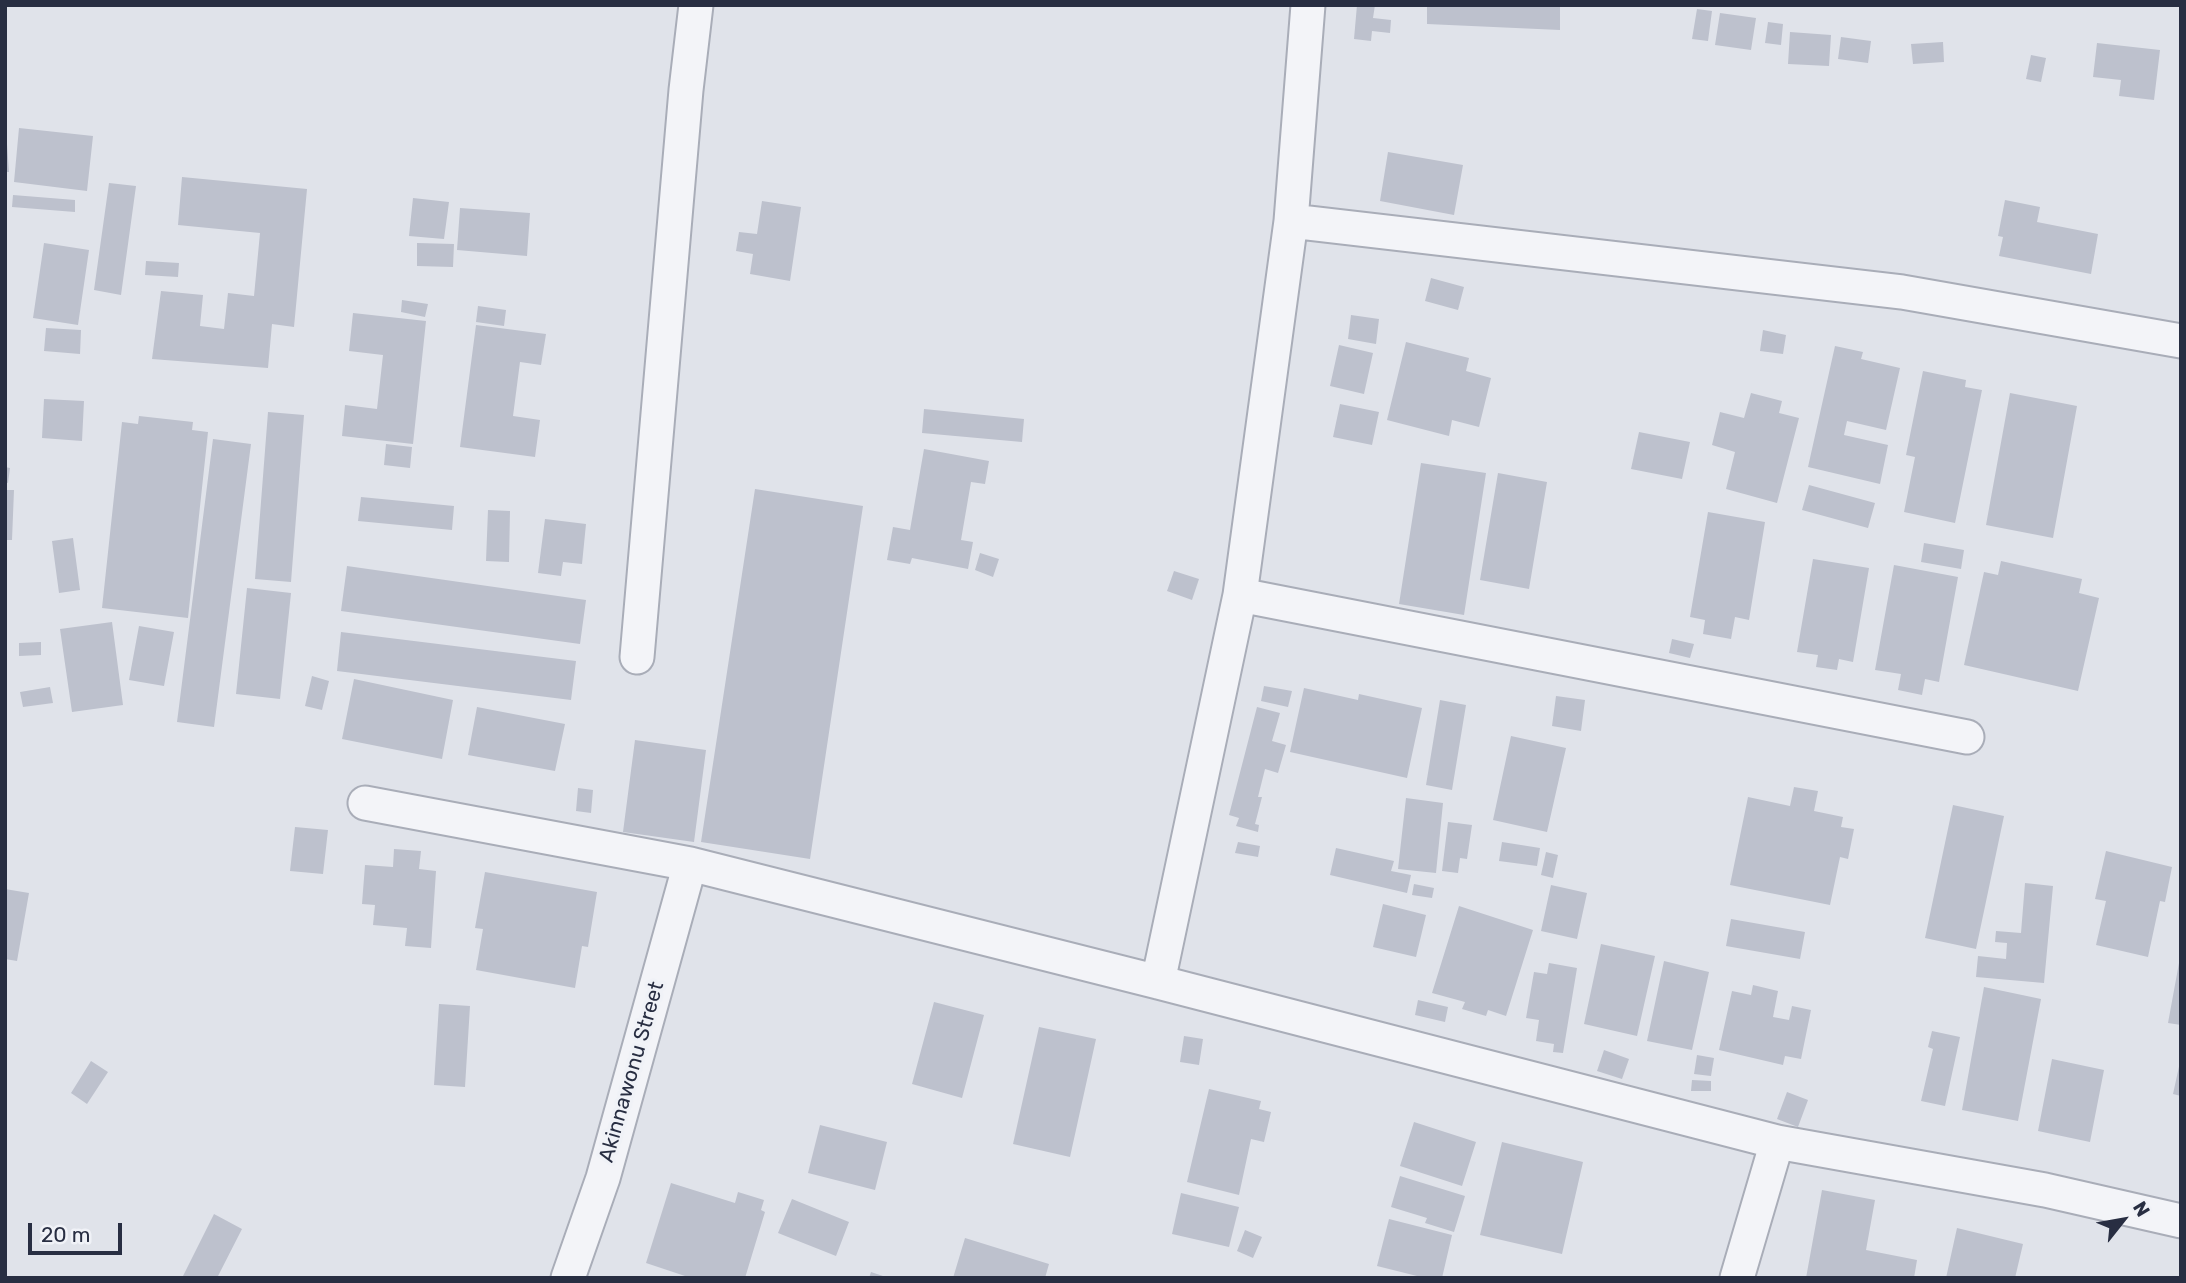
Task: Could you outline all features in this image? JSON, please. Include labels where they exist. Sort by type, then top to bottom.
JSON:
[{"type":"street","points":[[637,657],[686,90],[696,5]]},
{"type":"street","points":[[1157,982],[1240,595],[1291,221],[1308,5]]},
{"type":"street","points":[[1291,221],[1902,292],[2181,341]]},
{"type":"street","points":[[1240,595],[1967,737]]},
{"type":"street","points":[[365,803],[690,864],[1777,1142],[2045,1190],[2181,1221]]},
{"type":"street","name":"Akinnawonu Street","points":[[568,1278],[603,1178],[690,864]]},
{"type":"street","points":[[1737,1278],[1777,1142]]},
{"type":"building","points":[[1357,5],[1375,5],[1373,18],[1391,20],[1390,33],[1372,31],[1371,41],[1354,39]]},
{"type":"building","points":[[1427,5],[1560,5],[1560,30],[1427,24]]},
{"type":"building","points":[[1697,9],[1712,11],[1708,41],[1692,39]]},
{"type":"building","points":[[1720,13],[1756,18],[1751,50],[1715,45]]},
{"type":"building","points":[[1768,22],[1783,24],[1781,45],[1765,43]]},
{"type":"building","points":[[1790,32],[1831,35],[1829,66],[1788,64]]},
{"type":"building","points":[[1841,37],[1871,41],[1868,63],[1838,59]]},
{"type":"building","points":[[1943,42],[1944,62],[1913,64],[1911,44]]},
{"type":"building","points":[[2097,43],[2160,50],[2154,100],[2119,96],[2121,80],[2093,77]]},
{"type":"building","points":[[2031,55],[2046,58],[2041,82],[2026,79]]},
{"type":"building","points":[[19,128],[93,136],[87,191],[14,182]]},
{"type":"building","points":[[7,144],[9,172],[5,172]]},
{"type":"building","points":[[1388,152],[1463,165],[1454,215],[1380,201]]},
{"type":"building","points":[[182,177],[307,189],[294,327],[272,324],[268,368],[152,359],[161,291],[203,295],[200,326],[224,329],[228,293],[254,296],[260,233],[178,225]]},
{"type":"building","points":[[109,183],[136,186],[121,295],[94,290]]},
{"type":"building","points":[[13,195],[75,200],[75,212],[12,207]]},
{"type":"building","points":[[413,198],[449,202],[444,239],[409,236]]},
{"type":"building","points":[[2005,200],[2040,207],[2037,222],[2098,234],[2091,274],[1999,256],[2003,237],[1998,236]]},
{"type":"building","points":[[762,201],[801,207],[790,281],[750,274],[753,254],[736,251],[739,232],[757,234]]},
{"type":"building","points":[[460,208],[530,213],[527,256],[457,250]]},
{"type":"building","points":[[44,243],[89,250],[78,325],[33,318]]},
{"type":"building","points":[[417,243],[454,244],[453,267],[417,266]]},
{"type":"building","points":[[146,261],[179,263],[178,277],[145,275]]},
{"type":"building","points":[[1431,278],[1464,287],[1458,310],[1425,301]]},
{"type":"building","points":[[402,300],[428,304],[425,317],[401,312]]},
{"type":"building","points":[[478,306],[506,310],[504,326],[476,322]]},
{"type":"building","points":[[353,313],[426,321],[413,444],[342,436],[345,405],[377,409],[383,355],[349,351]]},
{"type":"building","points":[[1351,315],[1379,319],[1376,344],[1348,339]]},
{"type":"building","points":[[476,325],[546,334],[541,365],[520,362],[513,416],[540,420],[535,457],[460,447]]},
{"type":"building","points":[[46,328],[81,330],[80,354],[44,351]]},
{"type":"building","points":[[1763,330],[1786,335],[1783,354],[1760,351]]},
{"type":"building","points":[[1406,342],[1469,358],[1466,371],[1491,378],[1479,427],[1452,420],[1449,436],[1387,420]]},
{"type":"building","points":[[1339,345],[1373,353],[1364,394],[1330,386]]},
{"type":"building","points":[[1835,346],[1863,352],[1861,359],[1900,368],[1886,430],[1847,421],[1844,435],[1888,445],[1880,484],[1808,467]]},
{"type":"building","points":[[1923,371],[1966,380],[1965,387],[1982,390],[1955,523],[1904,512],[1915,457],[1906,455]]},
{"type":"building","points":[[1751,393],[1782,401],[1779,413],[1799,418],[1777,503],[1726,489],[1735,452],[1712,445],[1720,412],[1744,418]]},
{"type":"building","points":[[2010,393],[2077,406],[2053,538],[1986,525]]},
{"type":"building","points":[[44,399],[84,401],[82,441],[42,438]]},
{"type":"building","points":[[1340,404],[1379,412],[1372,445],[1333,437]]},
{"type":"building","points":[[924,409],[1024,419],[1022,442],[922,433]]},
{"type":"building","points":[[268,412],[304,415],[291,582],[255,579]]},
{"type":"building","points":[[139,416],[193,422],[192,430],[208,432],[188,618],[102,608],[122,422],[138,424]]},
{"type":"building","points":[[1639,432],[1690,442],[1682,479],[1631,469]]},
{"type":"building","points":[[213,439],[251,444],[214,727],[177,722]]},
{"type":"building","points":[[386,444],[412,447],[410,468],[384,465]]},
{"type":"building","points":[[924,449],[989,461],[985,484],[971,482],[961,540],[973,542],[968,569],[912,558],[910,564],[887,560],[893,527],[910,530]]},
{"type":"building","points":[[1421,463],[1486,473],[1464,615],[1399,604]]},
{"type":"building","points":[[5,467],[10,468],[8,483],[5,482]]},
{"type":"building","points":[[1498,473],[1547,482],[1529,589],[1480,580]]},
{"type":"building","points":[[1809,485],[1875,503],[1868,528],[1802,510]]},
{"type":"building","points":[[755,489],[863,506],[810,859],[701,842]]},
{"type":"building","points":[[5,490],[14,490],[12,540],[5,540]]},
{"type":"building","points":[[361,497],[454,506],[452,530],[358,521]]},
{"type":"building","points":[[488,510],[510,511],[509,562],[486,561]]},
{"type":"building","points":[[1708,512],[1765,522],[1749,620],[1735,617],[1731,639],[1703,634],[1705,620],[1690,617]]},
{"type":"building","points":[[545,519],[586,524],[582,564],[563,562],[561,576],[538,573]]},
{"type":"building","points":[[73,538],[80,590],[59,593],[52,541]]},
{"type":"building","points":[[1924,543],[1964,550],[1961,569],[1921,562]]},
{"type":"building","points":[[980,553],[999,559],[993,577],[975,570]]},
{"type":"building","points":[[1813,559],[1869,568],[1853,662],[1839,659],[1837,670],[1816,667],[1818,655],[1797,652]]},
{"type":"building","points":[[2001,561],[2082,579],[2079,593],[2099,598],[2078,691],[1964,665],[1984,572],[1998,575]]},
{"type":"building","points":[[1894,565],[1958,577],[1939,682],[1925,679],[1922,695],[1898,690],[1901,674],[1875,670]]},
{"type":"building","points":[[347,566],[586,600],[580,644],[341,611]]},
{"type":"building","points":[[1174,571],[1199,579],[1192,600],[1167,591]]},
{"type":"building","points":[[247,588],[291,593],[280,699],[236,694]]},
{"type":"building","points":[[112,622],[123,705],[72,712],[60,629]]},
{"type":"building","points":[[139,626],[174,632],[164,686],[129,680]]},
{"type":"building","points":[[341,632],[576,661],[571,700],[337,671]]},
{"type":"building","points":[[1672,639],[1694,644],[1690,658],[1669,653]]},
{"type":"building","points":[[41,642],[41,655],[19,656],[19,643]]},
{"type":"building","points":[[312,676],[329,681],[322,710],[305,706]]},
{"type":"building","points":[[354,679],[453,700],[442,759],[342,739]]},
{"type":"building","points":[[1264,686],[1292,691],[1288,707],[1261,701]]},
{"type":"building","points":[[50,687],[53,703],[23,707],[20,692]]},
{"type":"building","points":[[1304,688],[1358,700],[1359,694],[1422,708],[1407,778],[1290,752]]},
{"type":"building","points":[[1556,696],[1585,700],[1581,731],[1552,726]]},
{"type":"building","points":[[1440,700],[1466,705],[1452,790],[1426,785]]},
{"type":"building","points":[[477,707],[565,724],[555,771],[468,755]]},
{"type":"building","points":[[1257,707],[1280,713],[1272,741],[1286,745],[1278,773],[1265,769],[1255,824],[1259,825],[1258,832],[1236,826],[1239,818],[1229,815]]},
{"type":"building","points":[[1511,736],[1566,748],[1547,832],[1493,820]]},
{"type":"building","points":[[635,740],[706,750],[694,842],[623,832]]},
{"type":"building","points":[[1794,787],[1818,791],[1814,811],[1843,817],[1841,827],[1854,829],[1848,859],[1840,857],[1830,905],[1730,885],[1748,797],[1790,806]]},
{"type":"building","points":[[578,788],[593,790],[591,813],[576,811]]},
{"type":"building","points":[[1406,798],[1443,803],[1436,873],[1398,869]]},
{"type":"building","points":[[1953,805],[2004,816],[1976,949],[1925,938]]},
{"type":"building","points":[[1448,822],[1472,825],[1467,859],[1460,858],[1458,873],[1442,871]]},
{"type":"building","points":[[295,827],[328,830],[323,874],[290,871]]},
{"type":"building","points":[[1238,842],[1260,846],[1258,857],[1235,853]]},
{"type":"building","points":[[1502,842],[1540,848],[1537,866],[1499,861]]},
{"type":"building","points":[[1336,848],[1394,861],[1391,871],[1411,875],[1407,893],[1330,875]]},
{"type":"building","points":[[394,849],[421,851],[419,869],[436,871],[431,948],[405,946],[407,928],[373,925],[375,905],[362,904],[365,865],[393,867]]},
{"type":"building","points":[[2106,851],[2172,867],[2165,902],[2160,901],[2148,957],[2096,945],[2106,901],[2095,899]]},
{"type":"building","points":[[1546,852],[1558,855],[1553,878],[1541,875]]},
{"type":"building","points":[[485,872],[597,892],[588,947],[582,946],[575,988],[476,970],[483,929],[475,928]]},
{"type":"building","points":[[2025,883],[2053,886],[2044,983],[1976,977],[1978,956],[2006,959],[2007,943],[1995,942],[1996,931],[2021,933]]},
{"type":"building","points":[[1414,884],[1434,888],[1432,898],[1412,895]]},
{"type":"building","points":[[1551,885],[1587,893],[1577,939],[1541,931]]},
{"type":"building","points":[[5,889],[29,893],[17,961],[5,959]]},
{"type":"building","points":[[1383,904],[1426,915],[1416,957],[1373,947]]},
{"type":"building","points":[[1459,906],[1533,930],[1506,1016],[1488,1010],[1486,1016],[1462,1009],[1465,1002],[1432,993]]},
{"type":"building","points":[[1731,919],[1805,932],[1800,959],[1726,946]]},
{"type":"building","points":[[1601,944],[1655,956],[1637,1036],[1584,1024]]},
{"type":"building","points":[[1664,961],[1709,972],[1692,1050],[1647,1041]]},
{"type":"building","points":[[1549,963],[1577,968],[1563,1053],[1553,1052],[1554,1044],[1536,1041],[1539,1020],[1526,1018],[1534,972],[1547,974]]},
{"type":"building","points":[[2181,963],[2181,1025],[2168,1023]]},
{"type":"building","points":[[1753,985],[1778,991],[1773,1017],[1789,1020],[1792,1006],[1811,1010],[1801,1059],[1785,1056],[1783,1065],[1719,1050],[1732,991],[1751,995]]},
{"type":"building","points":[[1984,987],[2041,999],[2018,1121],[1962,1110]]},
{"type":"building","points":[[1418,1000],[1448,1007],[1445,1022],[1415,1015]]},
{"type":"building","points":[[934,1002],[984,1015],[962,1098],[912,1084]]},
{"type":"building","points":[[439,1004],[470,1006],[465,1087],[434,1085]]},
{"type":"building","points":[[1039,1027],[1096,1039],[1070,1157],[1013,1144]]},
{"type":"building","points":[[1932,1031],[1960,1037],[1945,1106],[1921,1101],[1933,1049],[1928,1047]]},
{"type":"building","points":[[1184,1036],[1203,1039],[1199,1065],[1180,1062]]},
{"type":"building","points":[[1604,1050],[1629,1059],[1622,1079],[1597,1071]]},
{"type":"building","points":[[1697,1055],[1714,1058],[1711,1076],[1694,1074]]},
{"type":"building","points":[[2052,1059],[2104,1070],[2090,1142],[2038,1131]]},
{"type":"building","points":[[91,1061],[108,1072],[87,1104],[71,1093]]},
{"type":"building","points":[[2181,1062],[2181,1096],[2173,1094]]},
{"type":"building","points":[[1692,1080],[1711,1081],[1711,1091],[1691,1091]]},
{"type":"building","points":[[1209,1089],[1261,1101],[1259,1109],[1271,1112],[1264,1142],[1251,1139],[1239,1195],[1187,1182]]},
{"type":"building","points":[[1787,1092],[1808,1100],[1798,1127],[1777,1119]]},
{"type":"building","points":[[1414,1122],[1476,1142],[1462,1186],[1400,1166]]},
{"type":"building","points":[[820,1125],[887,1142],[875,1190],[808,1173]]},
{"type":"building","points":[[1502,1142],[1583,1162],[1562,1254],[1480,1235]]},
{"type":"building","points":[[1400,1176],[1465,1196],[1454,1232],[1425,1223],[1427,1218],[1391,1207]]},
{"type":"building","points":[[671,1183],[735,1203],[738,1192],[764,1200],[761,1210],[765,1212],[745,1278],[691,1278],[646,1263]]},
{"type":"building","points":[[1822,1190],[1875,1200],[1866,1250],[1917,1260],[1914,1278],[1806,1278]]},
{"type":"building","points":[[1181,1193],[1239,1207],[1229,1247],[1172,1234]]},
{"type":"building","points":[[792,1199],[849,1222],[836,1256],[778,1233]]},
{"type":"building","points":[[214,1214],[242,1229],[217,1278],[182,1278]]},
{"type":"building","points":[[1389,1219],[1452,1235],[1442,1278],[1425,1278],[1377,1266]]},
{"type":"building","points":[[1957,1228],[2023,1244],[2015,1278],[1946,1278]]},
{"type":"building","points":[[1245,1230],[1262,1237],[1253,1258],[1237,1251]]},
{"type":"building","points":[[965,1238],[1049,1264],[1045,1278],[953,1278]]},
{"type":"building","points":[[871,1272],[886,1277],[886,1278],[869,1278]]}]
